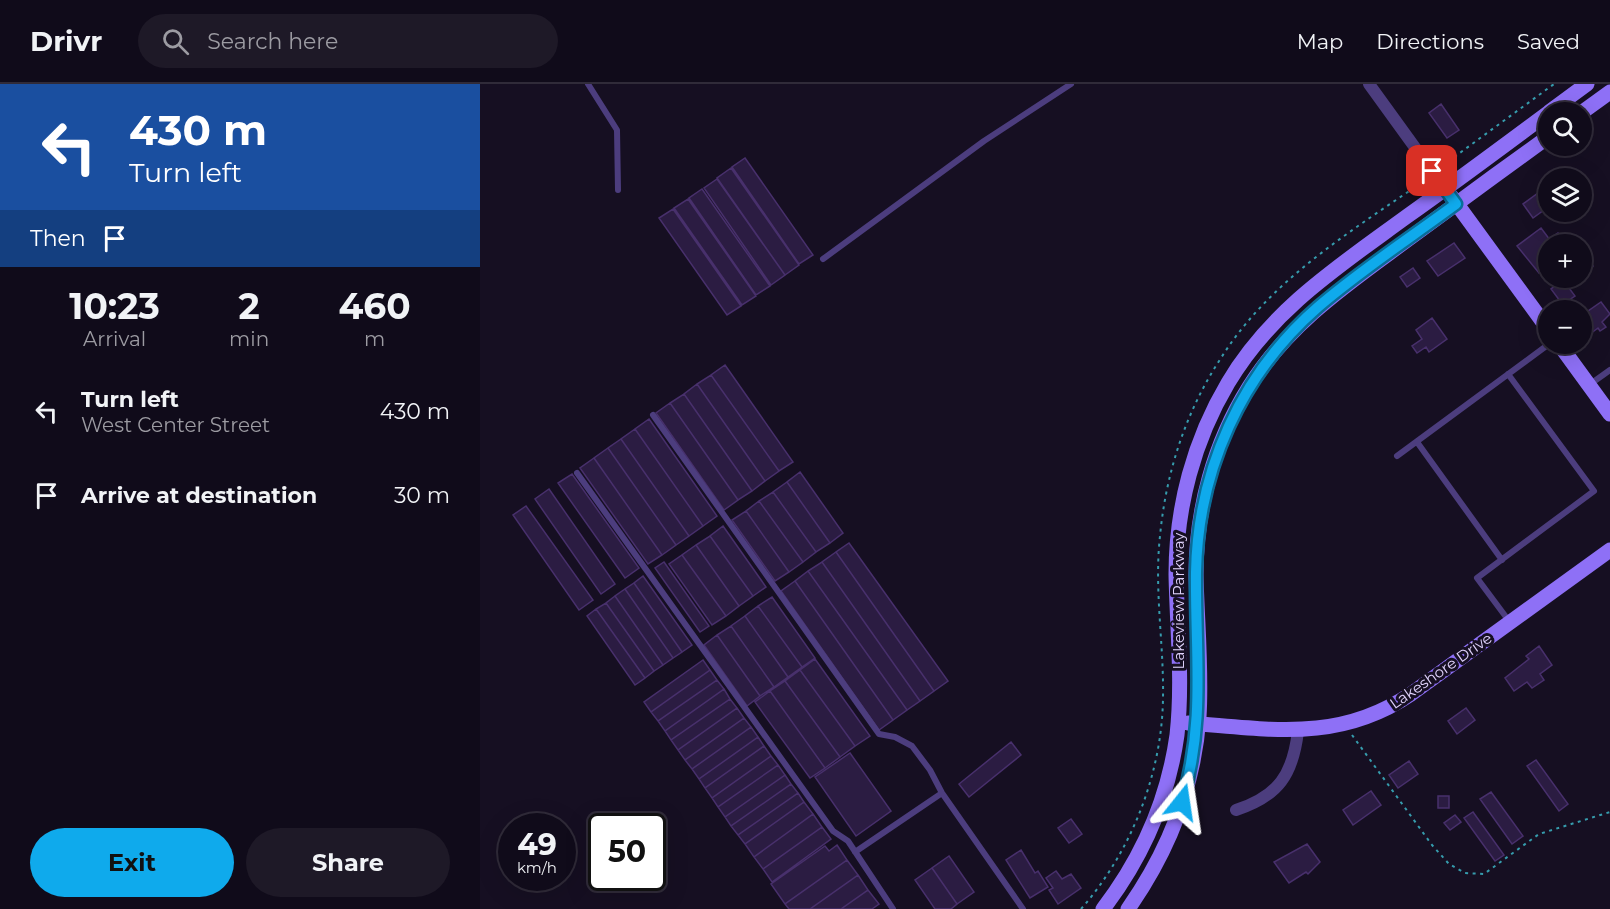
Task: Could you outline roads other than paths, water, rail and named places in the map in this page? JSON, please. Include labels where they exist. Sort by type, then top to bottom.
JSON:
[{"type":"main road","name":"Lakeview Parkway","points":[[1563,102],[1587,84]]},
{"type":"main road","points":[[1592,105],[1610,92]]},
{"type":"main road","name":"Lakeview Parkway","points":[[1103,909],[1133,865],[1158,811],[1170,773],[1178,722],[1176,572],[1179,524],[1189,476],[1218,400],[1251,349],[1291,304],[1321,279],[1538,120]]},
{"type":"main road","name":"Lakeview Parkway","points":[[1128,909],[1160,858],[1176,821],[1190,773],[1198,724],[1198,535],[1209,477],[1231,421],[1260,370],[1309,315],[1538,144]]},
{"type":"main road","points":[[1445,189],[1538,315]]},
{"type":"main road","points":[[1566,354],[1610,414]]},
{"type":"main road","name":"Lakeshore Drive","points":[[1178,722],[1298,731],[1345,725],[1377,714],[1400,702],[1610,550]]},
{"type":"street","points":[[1369,84],[1445,189]]},
{"type":"street","points":[[1236,810],[1262,799],[1286,778],[1291,767],[1298,731]]},
{"type":"lane","points":[[588,84],[617,130],[618,190]]},
{"type":"lane","points":[[823,259],[984,141],[1071,84]]},
{"type":"lane","points":[[1397,456],[1538,352]]},
{"type":"lane","points":[[1589,385],[1610,370]]},
{"type":"lane","points":[[1508,374],[1594,491],[1477,578],[1510,623]]},
{"type":"lane","points":[[652,415],[879,734],[895,737],[912,746],[930,770],[942,794],[1023,909]]},
{"type":"lane","points":[[1417,442],[1502,560]]},
{"type":"lane","points":[[577,473],[833,831],[848,841],[893,909]]},
{"type":"lane","points":[[855,852],[942,794]]}]
